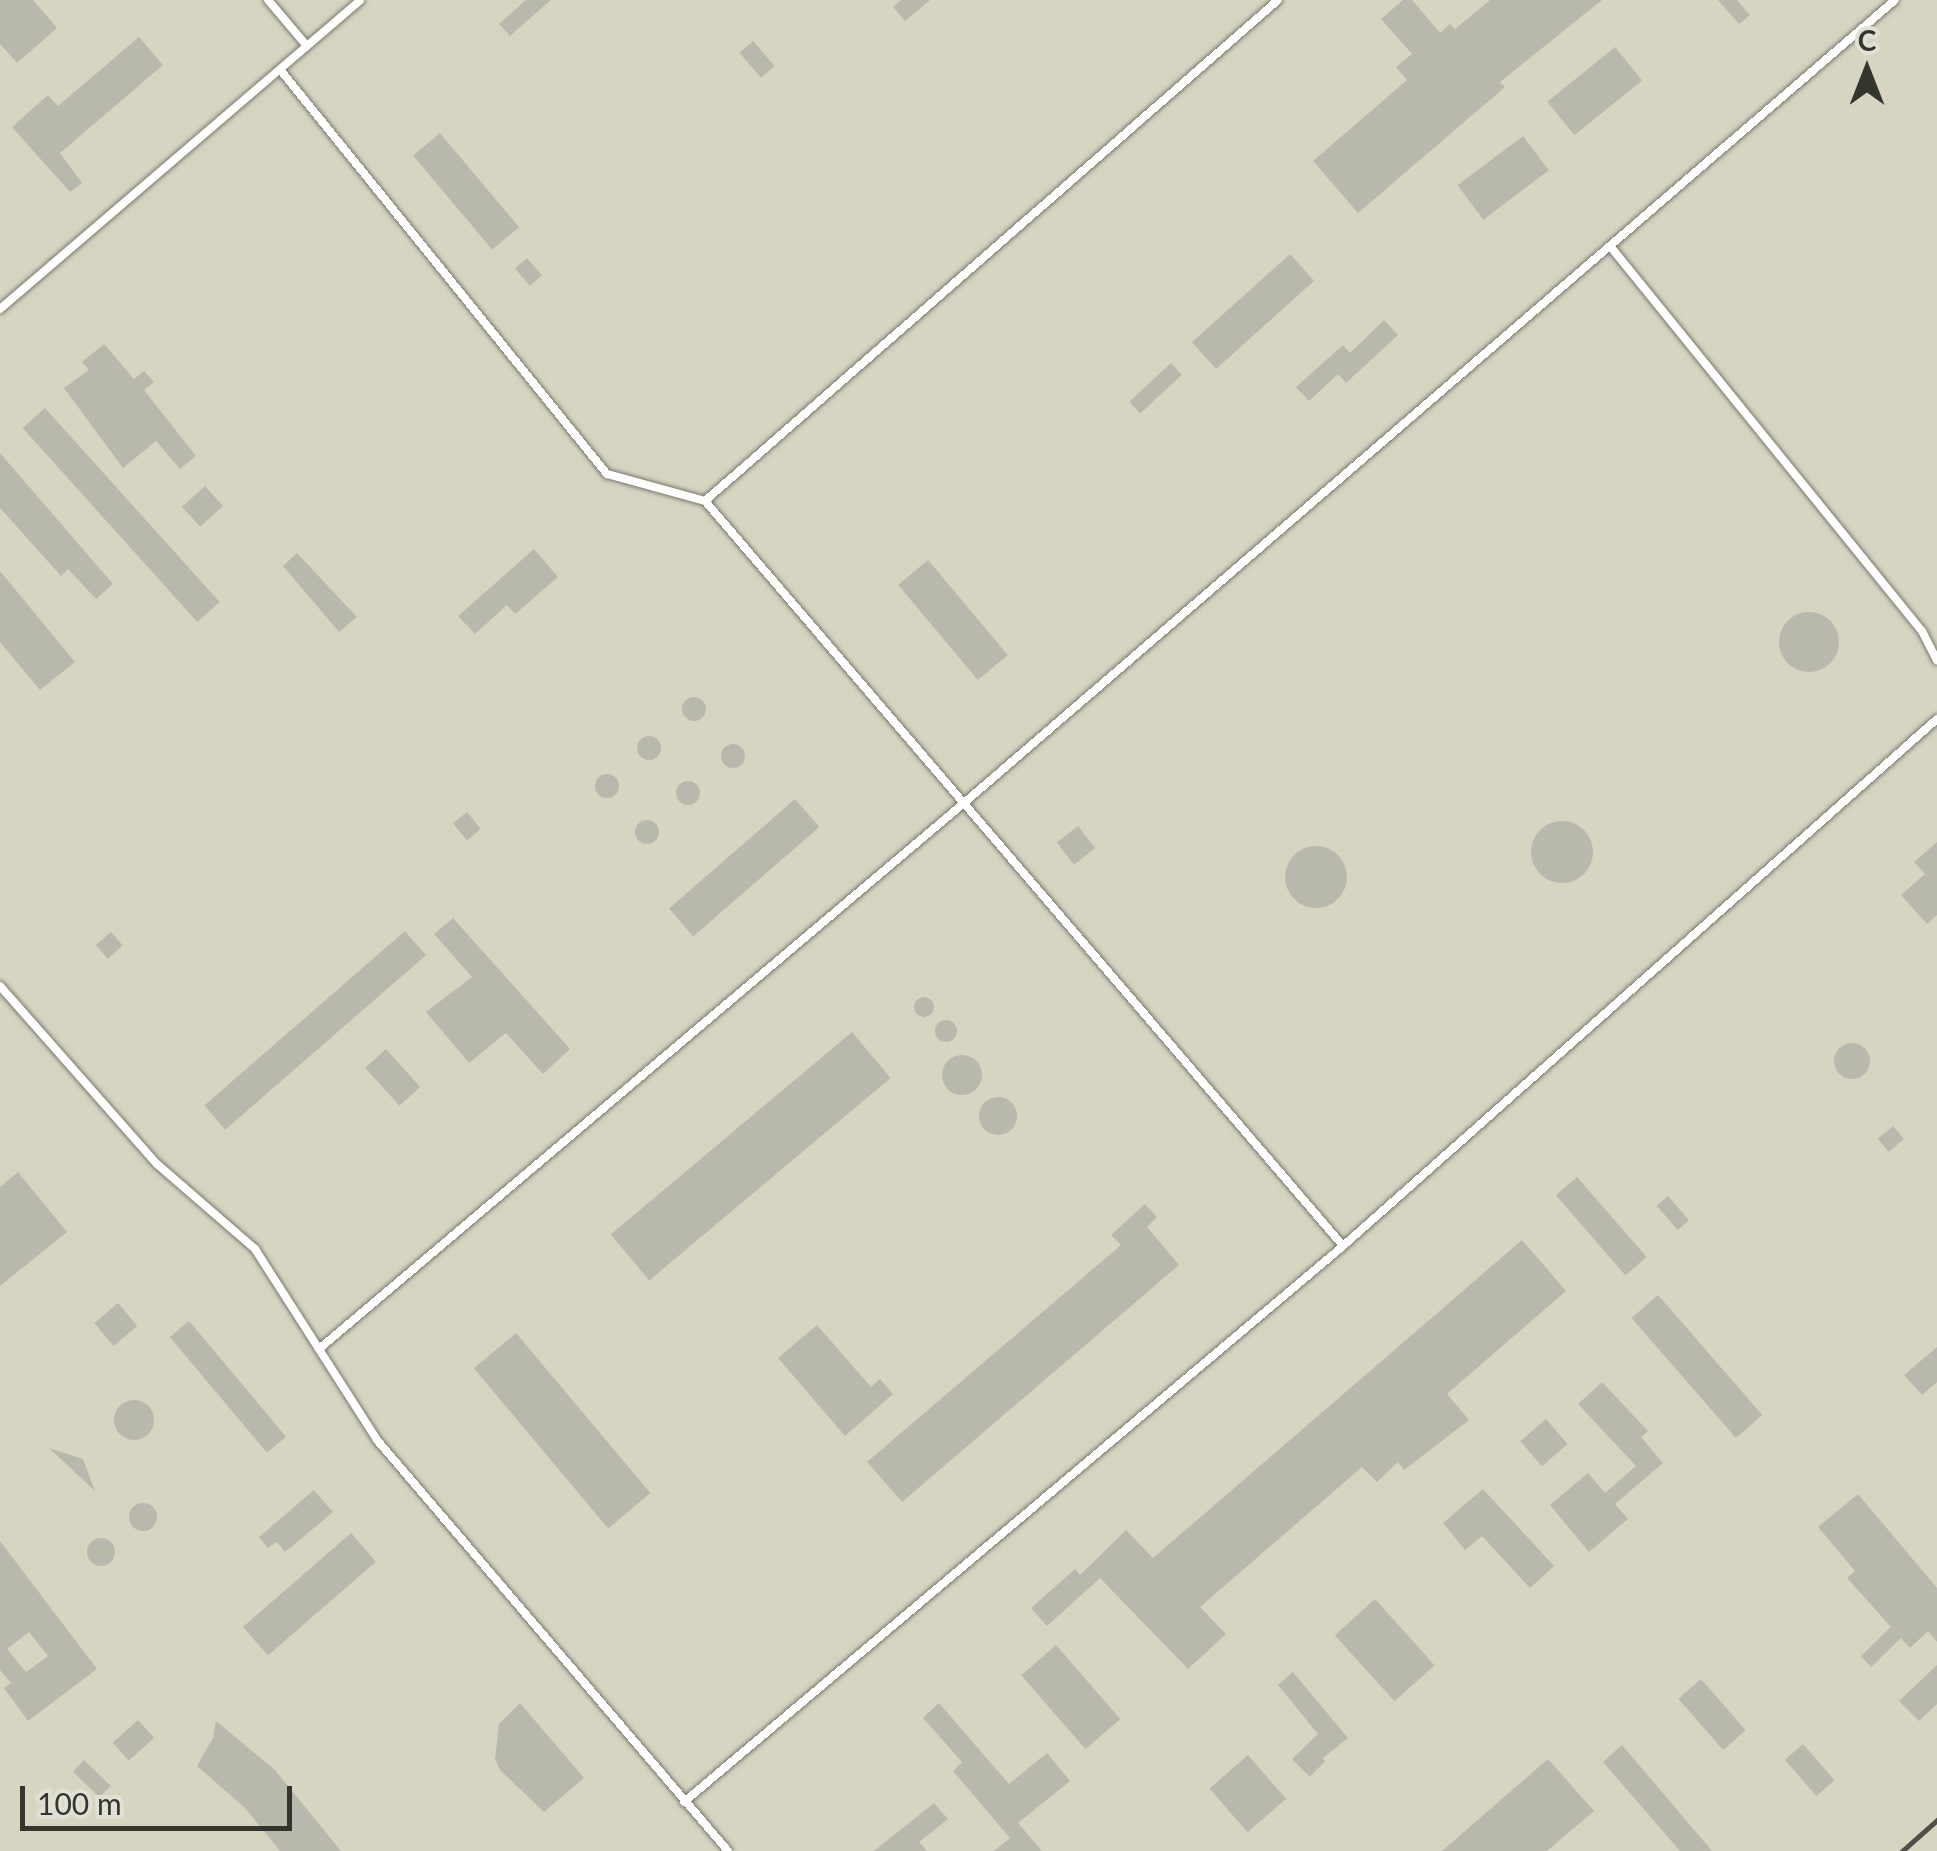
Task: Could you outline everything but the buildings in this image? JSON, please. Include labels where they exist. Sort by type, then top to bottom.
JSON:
[{"type":"lane","points":[[268,0],[308,46]]},
{"type":"lane","points":[[0,310],[282,72],[360,0]]},
{"type":"lane","points":[[705,501],[1278,0]]},
{"type":"lane","points":[[319,1349],[964,803],[1895,0]]},
{"type":"lane","points":[[282,72],[607,474],[705,501],[1344,1246]]},
{"type":"lane","points":[[1610,246],[1922,631],[1937,660]]},
{"type":"lane","points":[[684,1802],[1344,1246],[1937,718]]},
{"type":"lane","points":[[0,986],[158,1164],[255,1249],[376,1440],[728,1851]]},
{"type":"shaded area","points":[[0,0],[1937,0],[1937,1851],[0,1851]]},
{"type":"railway","points":[[1902,1851],[1937,1820]]}]
